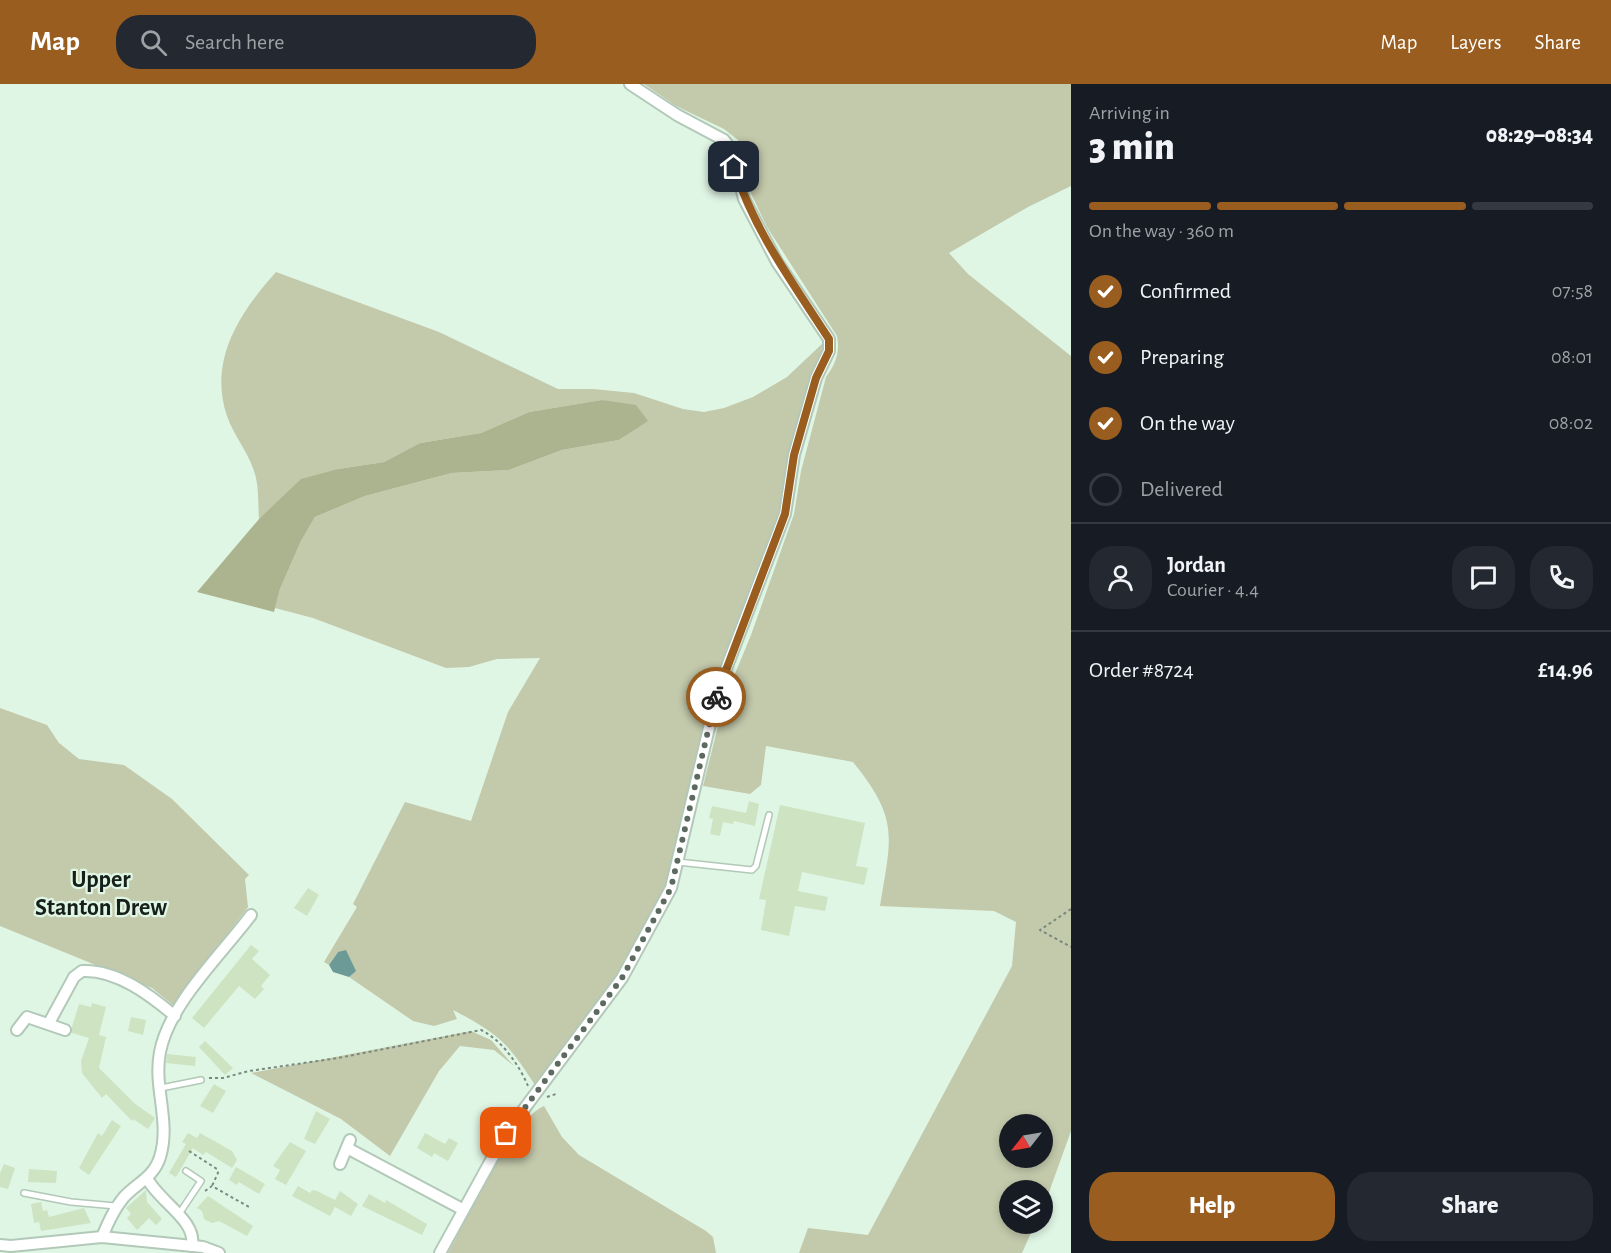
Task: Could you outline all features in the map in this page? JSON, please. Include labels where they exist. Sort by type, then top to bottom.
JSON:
[{"type":"street","points":[[440,1253],[462,1209],[506,1133],[622,978],[671,888],[718,690],[785,514],[794,455],[816,378],[829,351],[829,339],[777,262],[744,199],[731,149],[724,140],[677,115],[630,84]]},
{"type":"street","points":[[102,1237],[118,1206],[134,1187],[147,1178],[160,1157],[164,1138],[160,1053],[175,1016],[251,915]]},
{"type":"street","points":[[49,1023],[74,977],[82,971],[98,972],[137,987],[175,1016]]},
{"type":"street","points":[[17,1030],[27,1017],[64,1030]]},
{"type":"street","points":[[340,1164],[349,1144],[462,1209]]},
{"type":"street","points":[[147,1178],[191,1232],[194,1239],[192,1246]]},
{"type":"street","points":[[0,1245],[11,1246],[102,1237],[192,1246],[219,1253]]},
{"type":"lane","points":[[677,862],[752,870],[756,866],[769,815]]},
{"type":"lane","points":[[161,1088],[201,1080]]},
{"type":"lane","points":[[178,1216],[201,1181],[186,1171]]},
{"type":"lane","points":[[24,1192],[71,1202],[118,1206]]},
{"type":"path","points":[[1071,909],[1040,930],[1071,947]]},
{"type":"path","points":[[201,1080],[338,1058],[481,1030],[490,1034],[508,1053],[524,1077],[532,1097]]},
{"type":"path","points":[[189,1151],[217,1168],[218,1173],[212,1186],[190,1201]]},
{"type":"path","points":[[212,1186],[249,1207]]},
{"type":"green space","points":[[644,84],[1071,84],[1071,186],[1028,207],[949,253],[968,274],[1071,356],[1071,1131],[1053,1181],[999,1180],[999,1234],[1031,1234],[1022,1253],[799,1253],[808,1228],[868,1235],[1012,966],[1016,922],[994,911],[880,906],[889,845],[888,830],[879,799],[853,762],[766,746],[761,785],[750,794],[703,786],[725,698],[751,635],[794,514],[801,471],[826,377],[836,358],[838,348],[837,336],[767,227],[746,183],[738,140],[724,129],[676,106]]},
{"type":"green space","points":[[276,272],[439,332],[558,389],[593,389],[634,393],[683,409],[704,412],[724,408],[753,397],[787,377],[824,342],[780,519],[712,693],[665,890],[618,975],[535,1085],[501,1040],[469,1018],[453,1010],[457,1019],[434,1026],[413,1021],[349,977],[355,970],[338,952],[329,965],[324,962],[357,907],[353,904],[405,802],[471,821],[508,712],[540,658],[497,659],[469,667],[446,668],[313,618],[275,608],[280,589],[301,541],[315,517],[365,496],[452,473],[509,470],[562,450],[619,440],[647,421],[603,400],[529,412],[481,433],[420,443],[384,462],[338,469],[278,503],[259,519],[254,470],[227,416],[222,395],[222,376],[225,356],[240,320],[250,303]]},
{"type":"green space","points":[[602,400],[636,405],[648,421],[619,440],[562,450],[509,470],[452,473],[365,496],[315,517],[301,541],[280,589],[274,612],[197,592],[259,519],[301,479],[338,469],[384,462],[420,443],[481,433],[529,412]]},
{"type":"green space","points":[[0,708],[47,725],[59,743],[79,759],[124,765],[172,799],[249,875],[245,879],[248,907],[173,1005],[152,988],[0,926]]},
{"type":"green space","points":[[471,1031],[491,1040],[514,1066],[494,1050],[460,1046],[439,1071],[390,1156],[341,1119],[251,1073]]},
{"type":"green space","points":[[544,1106],[562,1137],[579,1155],[706,1231],[713,1237],[716,1253],[448,1253],[505,1149],[532,1114]]},
{"type":"water","points":[[346,950],[356,971],[349,977],[333,972],[329,965],[338,952]]},
{"type":"building","points":[[749,801],[759,804],[755,826],[734,821],[733,824],[723,822],[720,836],[710,834],[713,819],[709,818],[712,806],[746,813]]},
{"type":"building","points":[[780,805],[865,823],[856,866],[868,868],[864,885],[802,872],[798,891],[828,897],[825,911],[795,906],[789,936],[761,930],[766,900],[759,899]]},
{"type":"building","points":[[308,888],[319,895],[307,916],[294,908]]},
{"type":"building","points":[[251,945],[259,951],[252,959],[270,975],[261,986],[264,989],[255,999],[239,986],[204,1028],[192,1018]]},
{"type":"building","points":[[92,1003],[106,1007],[99,1035],[106,1037],[99,1068],[134,1103],[155,1118],[148,1129],[133,1119],[132,1121],[106,1094],[102,1098],[82,1073],[81,1061],[89,1038],[72,1033],[72,1027],[79,1004],[91,1007]]},
{"type":"building","points":[[131,1017],[146,1020],[143,1035],[128,1031]]},
{"type":"building","points":[[205,1041],[233,1068],[225,1075],[199,1047]]},
{"type":"building","points":[[167,1054],[196,1057],[195,1066],[166,1063]]},
{"type":"building","points":[[214,1084],[226,1091],[213,1113],[200,1106]]},
{"type":"building","points":[[316,1111],[330,1119],[315,1144],[304,1139]]},
{"type":"building","points":[[112,1120],[121,1126],[89,1175],[79,1168],[98,1133],[102,1136]]},
{"type":"building","points":[[188,1133],[197,1138],[200,1133],[232,1151],[237,1160],[232,1168],[206,1152],[203,1155],[193,1148],[176,1177],[169,1173],[186,1144],[182,1142]]},
{"type":"building","points":[[425,1133],[445,1144],[449,1138],[458,1143],[448,1161],[434,1153],[432,1157],[417,1148]]},
{"type":"building","points":[[290,1142],[306,1151],[286,1185],[275,1179],[280,1170],[273,1166]]},
{"type":"building","points":[[4,1164],[15,1168],[8,1189],[0,1187],[0,1173]]},
{"type":"building","points":[[236,1167],[265,1184],[259,1194],[239,1182],[237,1185],[229,1180]]},
{"type":"building","points":[[29,1169],[57,1171],[56,1183],[28,1182]]},
{"type":"building","points":[[298,1186],[310,1193],[312,1190],[317,1191],[335,1200],[340,1191],[358,1204],[351,1216],[335,1207],[330,1216],[292,1196]]},
{"type":"building","points":[[146,1190],[147,1202],[162,1219],[156,1225],[149,1218],[137,1230],[127,1218],[131,1214],[126,1208]]},
{"type":"building","points":[[369,1194],[385,1203],[386,1200],[427,1224],[422,1235],[362,1206]]},
{"type":"building","points":[[208,1196],[253,1226],[247,1236],[219,1221],[212,1223],[204,1219],[202,1211],[197,1208]]},
{"type":"building","points":[[41,1202],[43,1211],[47,1210],[49,1217],[84,1208],[91,1223],[41,1231],[39,1222],[34,1223],[31,1204]]},
{"type":"way so far","points":[[506,1133],[622,978],[671,888],[716,697]]},
{"type":"district","name":"Upper Stanton Drew","points":[[101,894]]},
{"type":"route","points":[[716,697],[785,514],[794,455],[816,378],[829,351],[829,339],[777,262],[744,199],[734,167]]}]
